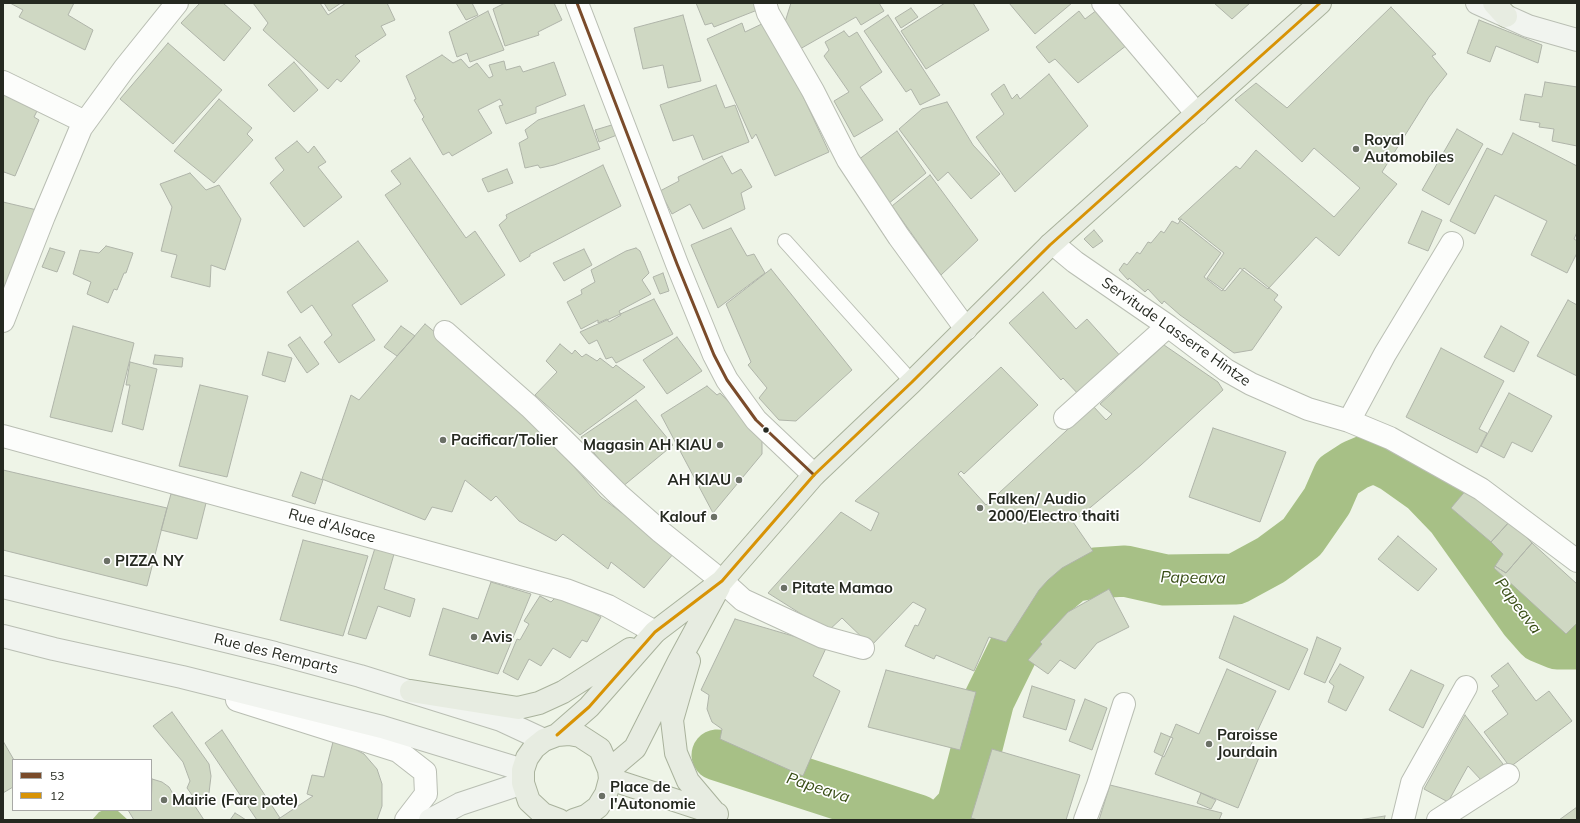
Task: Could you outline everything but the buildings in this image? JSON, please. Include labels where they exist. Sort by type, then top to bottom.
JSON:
[{"type":"main road","points":[[411,691],[518,708],[539,703],[563,692],[590,676],[654,632],[722,581],[814,475],[912,382],[1050,245],[1320,3]]},
{"type":"main road","points":[[1477,3],[1500,9],[1541,31],[1577,40]]},
{"type":"main road","points":[[574,820],[586,816],[598,807],[606,794],[610,775],[635,748],[722,581]]},
{"type":"main road","name":"Rue des Remparts","points":[[3,587],[275,653],[411,691],[551,737]]},
{"type":"main road","points":[[701,621],[672,720],[676,753],[688,781],[721,816]]},
{"type":"main road","points":[[547,818],[529,800],[523,776],[527,758],[534,748],[551,737],[589,707],[654,632]]},
{"type":"main road","points":[[3,636],[182,677],[382,727],[523,776]]},
{"type":"main road","points":[[551,737],[580,736],[591,741],[600,749],[610,775],[721,816]]},
{"type":"main road","points":[[430,820],[460,804],[523,776]]},
{"type":"street","points":[[3,321],[61,175],[85,122],[124,69],[177,3]]},
{"type":"street","points":[[577,3],[640,172],[718,362],[727,380],[756,420],[814,475]]},
{"type":"street","points":[[765,3],[768,13],[813,90],[848,160],[899,237],[966,328]]},
{"type":"street","points":[[1103,3],[1197,114]]},
{"type":"street","points":[[3,82],[85,122]]},
{"type":"street","points":[[1349,421],[1385,354],[1452,243]]},
{"type":"street","name":"Servitude Lasserre Hintze","points":[[1050,245],[1057,247],[1075,262],[1168,326],[1226,370],[1251,384],[1308,409],[1349,421],[1390,438],[1481,489],[1577,561]]},
{"type":"street","points":[[1066,418],[1168,326]]},
{"type":"street","points":[[444,332],[530,407],[619,495],[743,600],[823,637],[863,648]]},
{"type":"street","name":"Rue d'Alsace","points":[[3,436],[566,590],[608,606],[654,632]]},
{"type":"street","points":[[121,664],[398,751],[425,772],[426,794],[406,820]]},
{"type":"street","points":[[1403,820],[1412,782],[1466,688]]},
{"type":"street","points":[[1085,820],[1124,704]]},
{"type":"street","points":[[1438,820],[1508,775]]},
{"type":"lane","points":[[785,241],[912,382]]},
{"type":"shaded area","points":[[118,811],[128,820],[92,820],[99,812]]},
{"type":"waterway","name":"Papeava","points":[[949,820],[962,806],[989,700],[1014,649],[1054,592],[1072,577],[1095,573],[1125,571],[1165,580],[1236,579],[1271,560],[1302,537],[1327,501],[1338,476],[1355,465],[1374,457],[1394,467],[1425,489],[1451,516],[1525,620],[1540,637],[1557,644],[1577,644]]},
{"type":"waterway","name":"Papeava","points":[[717,755],[918,820]]},
{"type":"transit line","name":"53","points":[[577,3],[677,264],[714,355],[727,380],[756,420],[814,475]]},
{"type":"transit line","name":"12","points":[[557,735],[589,707],[655,632],[722,581],[814,475],[912,382],[1050,245],[1320,3]]},
{"type":"place","name":"Royal Automobiles","points":[[1356,149]]},
{"type":"place","name":"Pacificar/Tolier","points":[[443,440]]},
{"type":"place","name":"Magasin AH KIAU","points":[[720,445]]},
{"type":"place","name":"AH KIAU","points":[[739,480]]},
{"type":"place","name":"Falken/ Audio 2000/Electro thaiti","points":[[980,508]]},
{"type":"place","name":"Kalouf","points":[[714,517]]},
{"type":"place","name":"PIZZA NY","points":[[107,561]]},
{"type":"place","name":"Pitate Mamao","points":[[784,588]]},
{"type":"place","name":"Avis","points":[[474,637]]},
{"type":"place","name":"Paroisse Jourdain","points":[[1209,744]]},
{"type":"place","name":"Place de l'Autonomie","points":[[602,796]]},
{"type":"place","name":"Mairie (Fare pote)","points":[[164,800]]}]
